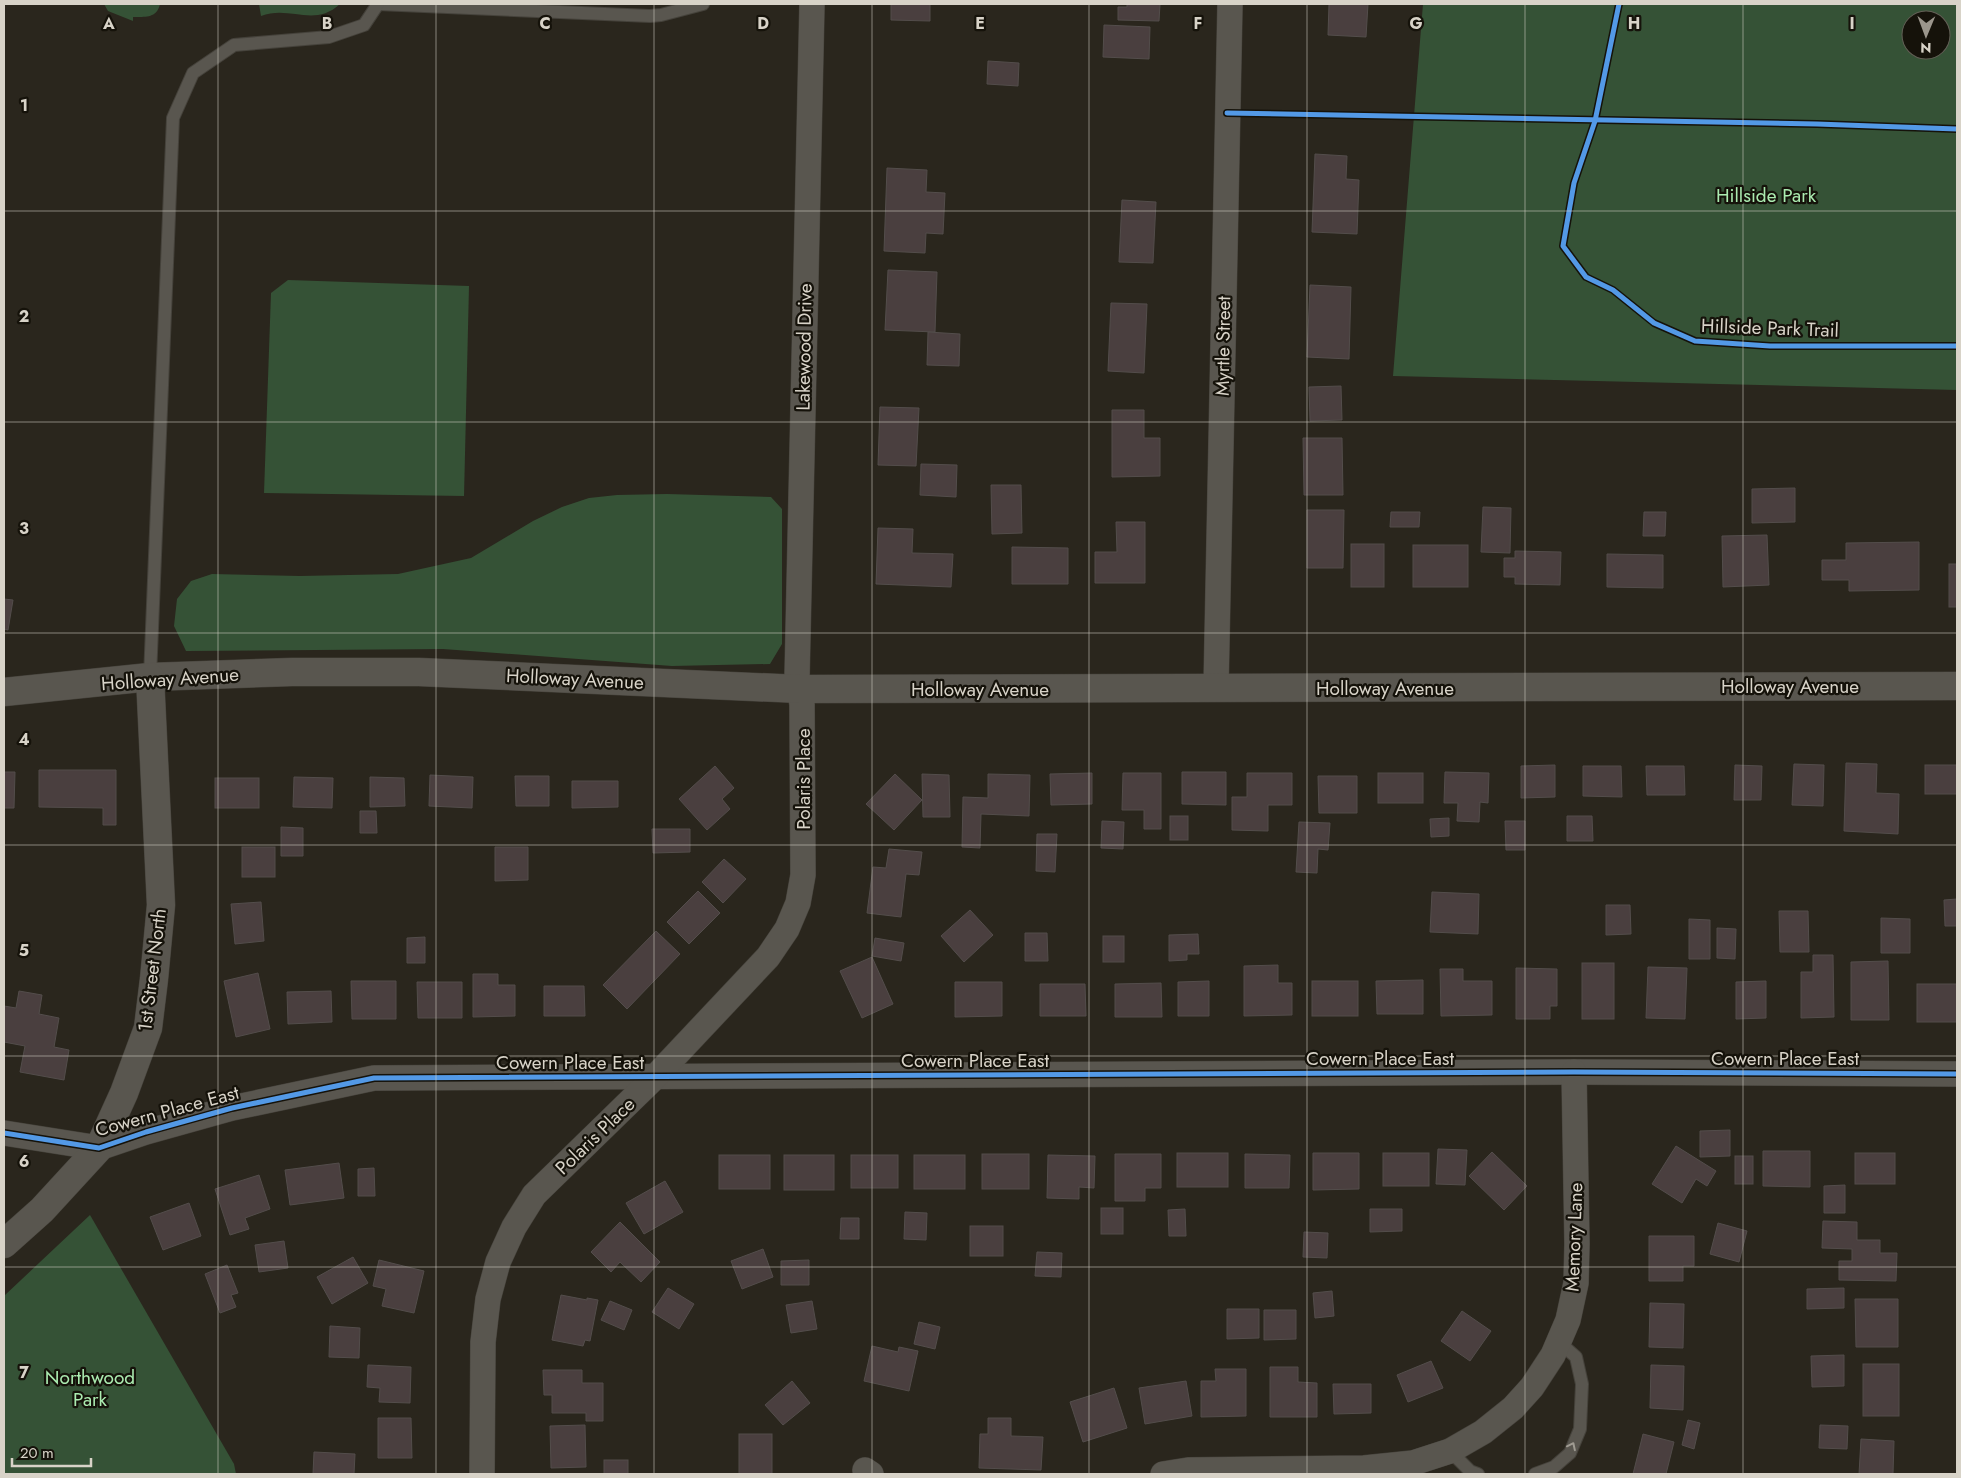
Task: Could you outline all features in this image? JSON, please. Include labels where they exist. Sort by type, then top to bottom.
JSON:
[{"type":"street","name":"Lakewood Drive","points":[[800,690],[797,678],[797,647],[812,4]]},
{"type":"street","name":"Myrtle Street","points":[[1216,688],[1230,4]]},
{"type":"street","name":"Holloway Avenue","points":[[4,692],[150,677],[292,672],[419,672],[800,690],[1957,686]]},
{"type":"street","name":"1st Street North","points":[[4,1244],[42,1210],[99,1148],[124,1094],[148,1028],[161,904],[150,677]]},
{"type":"street","name":"Polaris Place","points":[[482,1474],[483,1342],[488,1299],[498,1262],[514,1227],[534,1195],[655,1077],[777,945],[787,929],[798,903],[804,875],[802,704],[800,690]]},
{"type":"street","name":"Cowern Place East","points":[[4,1133],[99,1148],[146,1132],[232,1108],[374,1078],[1574,1072],[1957,1074]]},
{"type":"street","name":"Memory Lane","points":[[1163,1474],[1188,1470],[1364,1468],[1413,1462],[1450,1450],[1483,1432],[1513,1408],[1532,1387],[1553,1355],[1568,1320],[1576,1283],[1574,1072]]},
{"type":"lane","points":[[150,677],[173,118],[193,73],[234,46],[329,37],[364,26],[378,4],[650,16],[662,9],[703,4]]},
{"type":"lane","points":[[1535,1474],[1554,1467],[1570,1453],[1580,1429],[1582,1384],[1576,1357],[1558,1342]]},
{"type":"lane","points":[[1450,1450],[1470,1471],[1478,1474]]},
{"type":"green space","points":[[104,4],[160,4],[159,9],[154,14],[146,17],[133,17],[133,21],[108,11]]},
{"type":"green space","points":[[259,4],[340,4],[330,11],[321,14],[272,13],[261,16]]},
{"type":"green space","name":"Hillside Park","points":[[1423,4],[1957,4],[1957,390],[1393,376]]},
{"type":"green space","points":[[288,280],[469,286],[464,496],[264,493],[271,293]]},
{"type":"green space","points":[[667,494],[771,497],[782,509],[782,644],[770,664],[672,666],[443,649],[186,651],[174,626],[177,599],[191,581],[212,574],[300,576],[398,574],[471,558],[533,521],[562,507],[589,498],[617,495]]},
{"type":"green space","name":"Northwood Park","points":[[90,1215],[234,1464],[236,1474],[4,1474],[4,1296]]},
{"type":"building","points":[[891,4],[930,4],[930,21],[891,20]]},
{"type":"building","points":[[1127,4],[1160,4],[1159,21],[1118,20],[1118,7],[1127,7]]},
{"type":"building","points":[[1329,4],[1368,4],[1366,37],[1328,35]]},
{"type":"building","points":[[1104,25],[1150,27],[1149,59],[1103,57]]},
{"type":"building","points":[[988,61],[1019,63],[1018,86],[987,84]]},
{"type":"building","points":[[1315,154],[1347,156],[1346,179],[1359,180],[1357,234],[1312,232]]},
{"type":"building","points":[[887,168],[927,170],[926,192],[945,193],[943,234],[926,233],[925,253],[884,251]]},
{"type":"building","points":[[1122,200],[1156,202],[1153,263],[1119,262]]},
{"type":"building","points":[[888,270],[937,272],[935,332],[885,330]]},
{"type":"building","points":[[1310,285],[1351,287],[1349,359],[1307,357]]},
{"type":"building","points":[[1111,303],[1147,304],[1144,373],[1108,371]]},
{"type":"building","points":[[928,332],[960,334],[959,366],[927,365]]},
{"type":"building","points":[[1341,386],[1342,420],[1310,421],[1309,387]]},
{"type":"building","points":[[880,407],[919,408],[916,466],[878,465]]},
{"type":"building","points":[[1112,410],[1144,410],[1144,438],[1160,438],[1160,476],[1112,477]]},
{"type":"building","points":[[1303,438],[1342,438],[1343,495],[1304,495]]},
{"type":"building","points":[[921,464],[957,465],[956,497],[920,495]]},
{"type":"building","points":[[991,485],[1021,485],[1022,533],[992,534]]},
{"type":"building","points":[[1795,488],[1795,522],[1752,523],[1752,489]]},
{"type":"building","points":[[1483,507],[1511,508],[1510,553],[1481,552]]},
{"type":"building","points":[[1307,510],[1344,510],[1343,568],[1307,568]]},
{"type":"building","points":[[1391,512],[1420,512],[1419,527],[1390,527]]},
{"type":"building","points":[[1644,512],[1666,512],[1665,536],[1643,536]]},
{"type":"building","points":[[1116,522],[1145,522],[1145,583],[1095,583],[1095,552],[1117,552]]},
{"type":"building","points":[[878,528],[913,529],[912,553],[953,554],[951,587],[876,584]]},
{"type":"building","points":[[1767,535],[1769,585],[1723,587],[1722,536]]},
{"type":"building","points":[[1919,542],[1919,590],[1849,591],[1849,580],[1822,580],[1822,560],[1846,560],[1846,543]]},
{"type":"building","points":[[1351,544],[1384,544],[1384,587],[1351,587]]},
{"type":"building","points":[[1413,545],[1468,545],[1468,587],[1413,587]]},
{"type":"building","points":[[1012,547],[1068,548],[1068,584],[1012,584]]},
{"type":"building","points":[[1515,551],[1561,552],[1560,585],[1515,584],[1515,577],[1504,577],[1504,558],[1515,558]]},
{"type":"building","points":[[1607,554],[1663,555],[1663,588],[1607,587]]},
{"type":"building","points":[[1949,564],[1957,564],[1957,607],[1949,607]]},
{"type":"building","points":[[4,599],[13,600],[8,630],[4,629]]},
{"type":"building","points":[[1846,763],[1877,764],[1876,793],[1899,794],[1898,834],[1844,831]]},
{"type":"building","points":[[1794,764],[1824,765],[1823,806],[1792,805]]},
{"type":"building","points":[[1555,765],[1555,797],[1521,798],[1521,766]]},
{"type":"building","points":[[1735,765],[1762,766],[1761,800],[1734,800]]},
{"type":"building","points":[[1925,765],[1957,765],[1957,794],[1925,794]]},
{"type":"building","points":[[715,766],[734,788],[722,799],[730,809],[707,830],[679,799]]},
{"type":"building","points":[[1583,766],[1621,766],[1622,797],[1583,796]]},
{"type":"building","points":[[1646,766],[1684,766],[1685,795],[1647,795]]},
{"type":"building","points":[[39,770],[116,770],[116,825],[103,825],[103,808],[39,807]]},
{"type":"building","points":[[4,772],[15,772],[14,808],[4,808]]},
{"type":"building","points":[[1182,772],[1226,772],[1226,805],[1182,804]]},
{"type":"building","points":[[1445,772],[1489,773],[1488,803],[1480,802],[1479,822],[1457,821],[1458,803],[1444,803]]},
{"type":"building","points":[[1092,773],[1092,804],[1051,805],[1050,774]]},
{"type":"building","points":[[1123,773],[1161,773],[1161,829],[1144,829],[1144,810],[1122,810]]},
{"type":"building","points":[[1247,773],[1292,773],[1292,805],[1268,805],[1268,831],[1232,830],[1232,797],[1247,797]]},
{"type":"building","points":[[1378,773],[1423,773],[1423,803],[1378,803]]},
{"type":"building","points":[[895,774],[922,800],[894,830],[866,804]]},
{"type":"building","points":[[922,774],[949,775],[950,817],[923,817]]},
{"type":"building","points":[[988,774],[1030,775],[1029,816],[981,814],[980,848],[962,847],[963,797],[988,798]]},
{"type":"building","points":[[430,775],[473,777],[472,808],[429,806]]},
{"type":"building","points":[[515,776],[549,776],[549,806],[516,806]]},
{"type":"building","points":[[1318,776],[1357,776],[1357,813],[1319,813]]},
{"type":"building","points":[[294,777],[333,778],[332,808],[293,807]]},
{"type":"building","points":[[370,777],[404,778],[405,806],[370,807]]},
{"type":"building","points":[[215,778],[259,778],[259,808],[215,808]]},
{"type":"building","points":[[572,781],[618,781],[618,807],[572,808]]},
{"type":"building","points":[[360,811],[376,811],[377,833],[360,833]]},
{"type":"building","points":[[1170,816],[1188,816],[1188,840],[1170,840]]},
{"type":"building","points":[[1567,816],[1592,816],[1593,841],[1567,841]]},
{"type":"building","points":[[1449,818],[1449,836],[1431,837],[1430,819]]},
{"type":"building","points":[[1102,821],[1124,822],[1123,849],[1101,848]]},
{"type":"building","points":[[1505,821],[1525,821],[1525,850],[1506,850]]},
{"type":"building","points":[[1299,822],[1330,823],[1328,850],[1318,849],[1317,873],[1296,872]]},
{"type":"building","points":[[281,827],[303,828],[303,856],[281,856]]},
{"type":"building","points":[[652,829],[690,829],[690,852],[653,853]]},
{"type":"building","points":[[1037,834],[1057,834],[1055,872],[1036,871]]},
{"type":"building","points":[[242,847],[275,847],[275,877],[242,877]]},
{"type":"building","points":[[495,847],[528,847],[528,880],[495,881]]},
{"type":"building","points":[[889,849],[922,852],[919,875],[906,874],[901,917],[867,913],[873,867],[886,868]]},
{"type":"building","points":[[724,859],[746,879],[723,903],[702,882]]},
{"type":"building","points":[[698,891],[720,913],[689,944],[667,922]]},
{"type":"building","points":[[1432,892],[1479,894],[1478,934],[1430,932]]},
{"type":"building","points":[[1957,899],[1957,926],[1945,926],[1944,900]]},
{"type":"building","points":[[261,902],[264,941],[235,944],[231,904]]},
{"type":"building","points":[[1606,905],[1630,905],[1631,934],[1606,935]]},
{"type":"building","points":[[970,910],[993,935],[964,962],[941,936]]},
{"type":"building","points":[[1779,911],[1808,911],[1809,952],[1780,952]]},
{"type":"building","points":[[1881,918],[1910,919],[1910,953],[1881,953]]},
{"type":"building","points":[[1689,919],[1710,920],[1710,959],[1689,959]]},
{"type":"building","points":[[1717,928],[1736,929],[1735,959],[1717,958]]},
{"type":"building","points":[[656,931],[680,954],[627,1009],[603,985]]},
{"type":"building","points":[[1025,933],[1047,933],[1048,961],[1025,961]]},
{"type":"building","points":[[1198,934],[1199,954],[1187,954],[1187,960],[1169,961],[1169,935]]},
{"type":"building","points":[[1103,936],[1124,936],[1124,962],[1103,962]]},
{"type":"building","points":[[425,937],[425,963],[407,963],[407,938]]},
{"type":"building","points":[[875,938],[904,943],[901,961],[872,956]]},
{"type":"building","points":[[1813,955],[1833,955],[1834,1017],[1801,1018],[1801,972],[1813,972]]},
{"type":"building","points":[[872,957],[893,1004],[862,1018],[840,971]]},
{"type":"building","points":[[1888,961],[1889,1020],[1851,1020],[1851,962]]},
{"type":"building","points":[[1582,963],[1614,963],[1614,1019],[1582,1019]]},
{"type":"building","points":[[1278,965],[1278,983],[1292,983],[1292,1015],[1244,1016],[1244,966]]},
{"type":"building","points":[[1648,967],[1687,968],[1685,1019],[1646,1018]]},
{"type":"building","points":[[1516,968],[1557,969],[1557,1006],[1550,1006],[1550,1019],[1516,1019]]},
{"type":"building","points":[[1440,969],[1463,969],[1463,981],[1492,981],[1492,1015],[1441,1016]]},
{"type":"building","points":[[258,973],[270,1029],[236,1037],[224,981]]},
{"type":"building","points":[[473,974],[498,974],[498,985],[515,985],[515,1016],[473,1017]]},
{"type":"building","points":[[1423,980],[1423,1014],[1377,1014],[1376,981]]},
{"type":"building","points":[[351,981],[396,981],[396,1019],[352,1019]]},
{"type":"building","points":[[1209,981],[1209,1016],[1178,1016],[1178,982]]},
{"type":"building","points":[[1312,981],[1358,981],[1358,1016],[1312,1016]]},
{"type":"building","points":[[1766,981],[1766,1018],[1736,1019],[1736,982]]},
{"type":"building","points":[[417,982],[462,982],[462,1018],[418,1018]]},
{"type":"building","points":[[955,982],[1002,982],[1002,1016],[955,1017]]},
{"type":"building","points":[[1161,983],[1162,1017],[1115,1017],[1115,984]]},
{"type":"building","points":[[1040,984],[1085,984],[1086,1016],[1040,1016]]},
{"type":"building","points":[[1917,984],[1957,984],[1957,1022],[1917,1022]]},
{"type":"building","points":[[544,986],[584,986],[585,1016],[544,1016]]},
{"type":"building","points":[[19,991],[42,995],[39,1014],[59,1018],[54,1047],[69,1050],[64,1080],[20,1072],[25,1046],[4,1042],[4,1006],[16,1008]]},
{"type":"building","points":[[331,991],[332,1022],[288,1024],[287,992]]},
{"type":"building","points":[[1730,1130],[1730,1156],[1700,1157],[1700,1131]]},
{"type":"building","points":[[1676,1146],[1716,1171],[1707,1186],[1696,1179],[1682,1203],[1652,1184]]},
{"type":"building","points":[[1438,1149],[1467,1150],[1465,1185],[1436,1184]]},
{"type":"building","points":[[1763,1151],[1810,1151],[1810,1187],[1763,1186]]},
{"type":"building","points":[[1492,1152],[1527,1186],[1504,1210],[1469,1176]]},
{"type":"building","points":[[1177,1153],[1228,1153],[1228,1187],[1177,1187]]},
{"type":"building","points":[[1313,1153],[1359,1153],[1359,1189],[1313,1190]]},
{"type":"building","points":[[1383,1153],[1429,1153],[1429,1186],[1383,1186]]},
{"type":"building","points":[[1855,1153],[1895,1153],[1895,1184],[1855,1184]]},
{"type":"building","points":[[982,1154],[1029,1154],[1029,1189],[982,1189]]},
{"type":"building","points":[[1115,1154],[1161,1154],[1161,1188],[1145,1188],[1145,1201],[1115,1201]]},
{"type":"building","points":[[1245,1154],[1290,1155],[1289,1188],[1245,1188]]},
{"type":"building","points":[[719,1155],[770,1155],[770,1189],[719,1189]]},
{"type":"building","points":[[784,1155],[834,1155],[834,1190],[784,1190]]},
{"type":"building","points":[[851,1155],[898,1155],[898,1188],[851,1188]]},
{"type":"building","points":[[914,1155],[965,1155],[965,1189],[914,1189]]},
{"type":"building","points":[[1048,1155],[1095,1156],[1094,1188],[1079,1187],[1079,1199],[1047,1198]]},
{"type":"building","points":[[1735,1156],[1753,1156],[1753,1184],[1735,1184]]},
{"type":"building","points":[[339,1163],[344,1198],[290,1205],[285,1170]]},
{"type":"building","points":[[374,1168],[375,1196],[358,1196],[358,1169]]},
{"type":"building","points":[[259,1175],[270,1209],[245,1218],[249,1229],[230,1235],[215,1189]]},
{"type":"building","points":[[665,1181],[683,1212],[644,1234],[626,1203]]},
{"type":"building","points":[[1845,1185],[1845,1213],[1824,1213],[1824,1186]]},
{"type":"building","points":[[189,1203],[201,1236],[163,1250],[150,1217]]},
{"type":"building","points":[[1101,1208],[1123,1208],[1123,1234],[1101,1234]]},
{"type":"building","points":[[1185,1209],[1186,1236],[1169,1236],[1168,1210]]},
{"type":"building","points":[[1370,1209],[1402,1209],[1402,1231],[1370,1232]]},
{"type":"building","points":[[905,1212],[927,1213],[926,1240],[904,1239]]},
{"type":"building","points":[[841,1218],[859,1218],[859,1239],[840,1239]]},
{"type":"building","points":[[1823,1221],[1857,1222],[1857,1240],[1880,1240],[1880,1253],[1897,1253],[1896,1281],[1839,1280],[1839,1261],[1852,1261],[1852,1249],[1822,1248]]},
{"type":"building","points":[[620,1222],[660,1262],[641,1282],[620,1262],[611,1272],[591,1252]]},
{"type":"building","points":[[1718,1223],[1747,1231],[1739,1262],[1710,1254]]},
{"type":"building","points":[[970,1226],[1003,1226],[1003,1256],[970,1256]]},
{"type":"building","points":[[1304,1232],[1328,1233],[1327,1258],[1303,1257]]},
{"type":"building","points":[[1649,1236],[1694,1236],[1694,1266],[1683,1266],[1683,1281],[1649,1281]]},
{"type":"building","points":[[284,1241],[288,1268],[259,1272],[255,1245]]},
{"type":"building","points":[[763,1249],[773,1277],[742,1289],[731,1261]]},
{"type":"building","points":[[1037,1252],[1062,1253],[1061,1277],[1035,1276]]},
{"type":"building","points":[[353,1257],[368,1283],[332,1304],[317,1277]]},
{"type":"building","points":[[379,1260],[424,1271],[414,1313],[382,1306],[386,1289],[373,1286]]},
{"type":"building","points":[[809,1260],[809,1285],[781,1285],[781,1261]]},
{"type":"building","points":[[227,1265],[238,1293],[231,1295],[236,1307],[220,1313],[205,1274]]},
{"type":"building","points":[[668,1288],[694,1304],[679,1329],[652,1312]]},
{"type":"building","points":[[1844,1288],[1844,1308],[1807,1309],[1807,1289]]},
{"type":"building","points":[[1332,1291],[1334,1316],[1315,1318],[1313,1293]]},
{"type":"building","points":[[561,1295],[598,1300],[590,1341],[585,1340],[583,1346],[552,1340]]},
{"type":"building","points":[[1855,1299],[1898,1299],[1898,1347],[1856,1347]]},
{"type":"building","points":[[610,1301],[632,1310],[624,1330],[601,1320]]},
{"type":"building","points":[[812,1301],[817,1329],[791,1333],[786,1305]]},
{"type":"building","points":[[1650,1303],[1684,1304],[1683,1348],[1649,1347]]},
{"type":"building","points":[[1227,1309],[1259,1309],[1259,1338],[1227,1339]]},
{"type":"building","points":[[1264,1310],[1296,1310],[1296,1339],[1264,1340]]},
{"type":"building","points":[[1462,1311],[1491,1331],[1470,1361],[1441,1341]]},
{"type":"building","points":[[919,1322],[940,1327],[935,1349],[914,1344]]},
{"type":"building","points":[[330,1326],[360,1328],[359,1358],[329,1357]]},
{"type":"building","points":[[872,1346],[898,1352],[899,1347],[918,1351],[909,1391],[864,1381]]},
{"type":"building","points":[[1844,1355],[1844,1386],[1812,1387],[1811,1356]]},
{"type":"building","points":[[1431,1361],[1443,1388],[1408,1402],[1397,1375]]},
{"type":"building","points":[[1863,1364],[1899,1364],[1899,1416],[1863,1416]]},
{"type":"building","points":[[368,1365],[411,1367],[410,1403],[379,1402],[380,1388],[367,1387]]},
{"type":"building","points":[[1651,1365],[1684,1366],[1683,1410],[1650,1408]]},
{"type":"building","points":[[1270,1367],[1298,1367],[1298,1382],[1317,1383],[1317,1417],[1270,1417]]},
{"type":"building","points":[[1215,1369],[1246,1369],[1246,1416],[1201,1417],[1201,1381],[1216,1381]]},
{"type":"building","points":[[543,1370],[582,1370],[582,1383],[603,1383],[603,1421],[586,1421],[586,1413],[552,1413],[552,1395],[544,1395]]},
{"type":"building","points":[[792,1381],[810,1403],[783,1425],[765,1405]]},
{"type":"building","points":[[1186,1381],[1192,1416],[1145,1424],[1139,1388]]},
{"type":"building","points":[[1333,1384],[1371,1384],[1371,1413],[1334,1414]]},
{"type":"building","points":[[1114,1388],[1127,1428],[1083,1442],[1070,1402]]},
{"type":"building","points":[[378,1418],[411,1418],[412,1458],[378,1458]]},
{"type":"building","points":[[988,1418],[1011,1418],[1011,1436],[1043,1437],[1041,1470],[979,1468],[980,1434],[988,1434]]},
{"type":"building","points":[[1688,1420],[1700,1423],[1694,1449],[1682,1445]]},
{"type":"building","points":[[585,1425],[586,1467],[551,1468],[550,1426]]},
{"type":"building","points":[[1820,1425],[1848,1426],[1847,1449],[1819,1448]]},
{"type":"building","points":[[739,1434],[772,1434],[772,1474],[739,1474]]},
{"type":"building","points":[[1643,1434],[1674,1442],[1666,1474],[1633,1474]]},
{"type":"building","points":[[1861,1439],[1894,1441],[1893,1474],[1859,1474]]},
{"type":"building","points":[[314,1452],[355,1454],[354,1474],[313,1474]]},
{"type":"building","points":[[604,1460],[628,1460],[628,1474],[604,1474]]},
{"type":"cycle path","name":"Hillside Park Trail","points":[[1619,4],[1595,121],[1574,183],[1563,246],[1586,277],[1613,290],[1654,323],[1695,341],[1770,346],[1957,346]]},
{"type":"cycle path","points":[[1227,113],[1817,124],[1957,129]]},
{"type":"cycle path","points":[[4,1133],[99,1148],[146,1132],[232,1108],[374,1078],[1574,1072],[1957,1074]]}]
